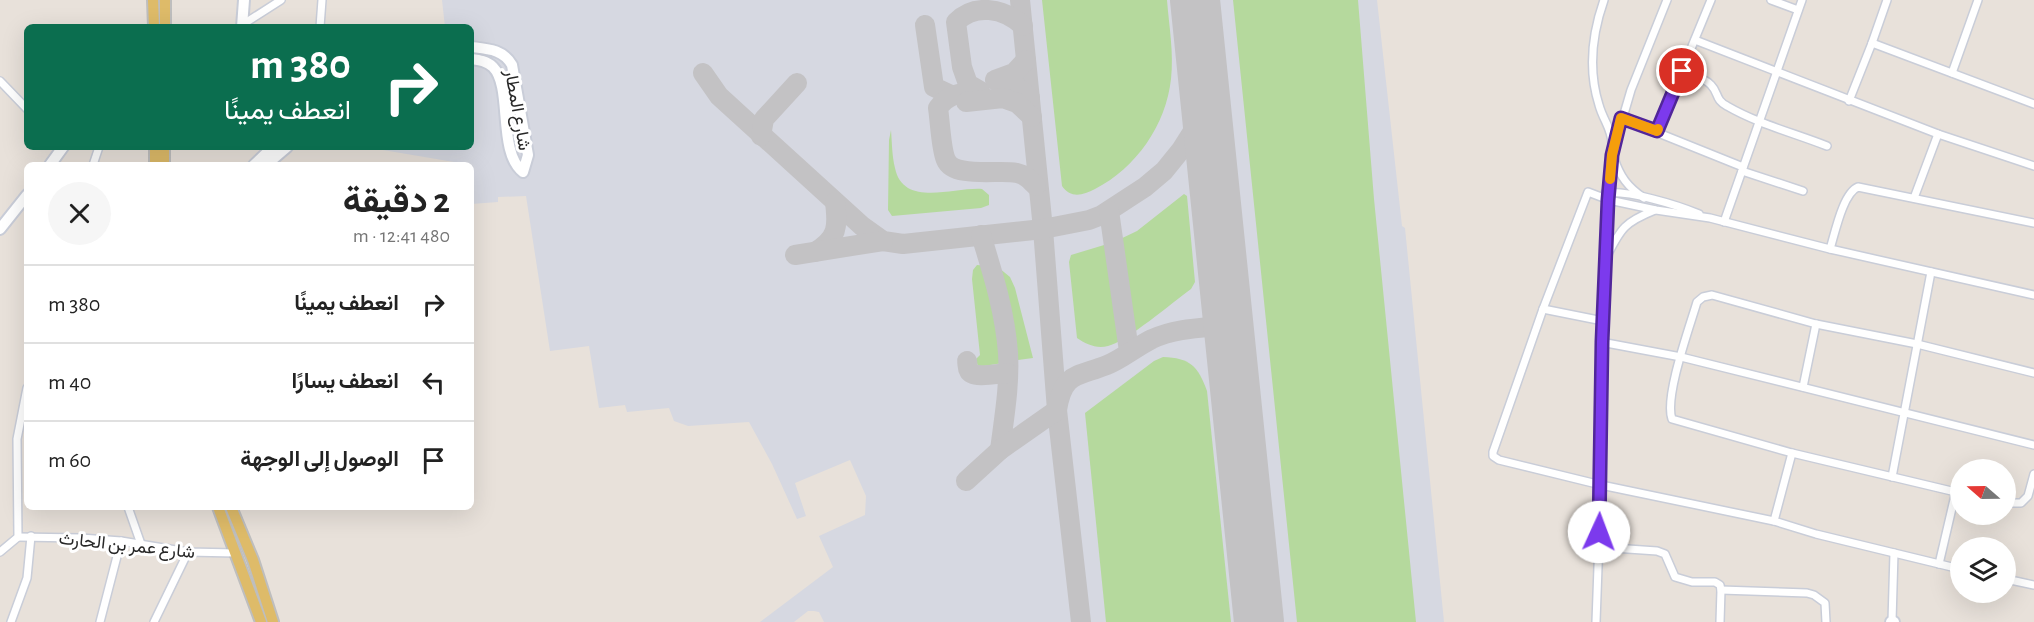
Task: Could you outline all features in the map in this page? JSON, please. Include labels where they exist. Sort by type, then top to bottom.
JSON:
[{"type":"main road","points":[[153,0],[154,24]]},
{"type":"main road","points":[[165,0],[165,24]]},
{"type":"main road","points":[[219,510],[261,622]]},
{"type":"main road","points":[[232,510],[273,622]]},
{"type":"street","points":[[242,24],[244,0]]},
{"type":"street","points":[[245,24],[281,0]]},
{"type":"street","points":[[320,24],[322,0]]},
{"type":"street","points":[[1596,622],[1601,485],[1602,342],[1612,135],[1600,111],[1593,73],[1592,51],[1604,0]]},
{"type":"street","points":[[1644,198],[1627,185],[1621,177],[1612,155],[1621,118],[1667,0]]},
{"type":"street","points":[[1657,131],[1711,0]]},
{"type":"street","points":[[1771,0],[1798,10]]},
{"type":"street","points":[[1724,222],[1802,0]]},
{"type":"street","points":[[1849,101],[1887,0]]},
{"type":"street","points":[[1952,74],[1978,0]]},
{"type":"street","points":[[1695,40],[1849,101],[2034,166]]},
{"type":"street","points":[[1872,43],[2034,104]]},
{"type":"street","name":"شارع المطار","points":[[474,47],[499,51],[512,64],[528,155],[523,172],[512,158],[497,73],[487,63],[474,60]]},
{"type":"street","points":[[1682,71],[1712,85],[1717,98],[1725,106],[1827,146]]},
{"type":"street","points":[[0,81],[24,106]]},
{"type":"street","points":[[1621,118],[1657,131],[1743,169],[1803,191]]},
{"type":"street","points":[[1914,198],[1938,134]]},
{"type":"street","points":[[257,162],[270,150]]},
{"type":"street","points":[[270,162],[284,150]]},
{"type":"street","points":[[1830,249],[1844,205],[1852,189],[1866,187],[2034,223]]},
{"type":"street","points":[[1950,566],[1774,521],[1601,485],[1499,460],[1492,456],[1543,309],[1588,192],[1597,195],[1644,198],[1724,222],[1830,249],[2034,295]]},
{"type":"street","points":[[1609,196],[1656,210],[1710,218]]},
{"type":"street","points":[[2,222],[24,198]]},
{"type":"street","points":[[1606,258],[1624,227],[1635,219],[1656,210]]},
{"type":"street","points":[[1892,477],[1931,272]]},
{"type":"street","points":[[1950,490],[1792,453],[1672,419],[1671,405],[1681,357],[1697,302],[1707,295],[1816,324],[1917,344],[2034,373]]},
{"type":"street","points":[[1543,309],[1603,321]]},
{"type":"street","points":[[1803,387],[1816,324]]},
{"type":"street","points":[[1602,342],[1681,357],[2034,445]]},
{"type":"street","points":[[0,552],[18,537],[17,439],[24,403]]},
{"type":"street","points":[[1774,521],[1792,453]]},
{"type":"street","points":[[2016,504],[2021,503],[2028,496],[2034,474]]},
{"type":"street","points":[[129,510],[141,544]]},
{"type":"street","points":[[1940,564],[1950,524]]},
{"type":"street","points":[[11,622],[27,578],[32,536]]},
{"type":"street","name":"شارع عمر بن الحارث","points":[[18,537],[122,541],[188,552],[235,553]]},
{"type":"street","points":[[100,622],[122,541]]},
{"type":"street","points":[[1599,547],[1657,550],[1665,554],[1675,577],[1692,582],[1715,582],[1720,585],[1719,622]]},
{"type":"street","points":[[154,622],[188,552]]},
{"type":"street","points":[[1892,622],[1894,553]]},
{"type":"street","points":[[2016,581],[2034,585]]},
{"type":"street","points":[[1721,590],[1807,593],[1820,598],[1825,603],[1826,622]]},
{"type":"shaded area","points":[[442,0],[1377,0],[1402,226],[1405,228],[1444,622],[824,622],[819,612],[808,611],[794,622],[760,622],[833,567],[819,536],[865,515],[866,496],[850,460],[795,483],[806,516],[797,519],[772,464],[749,422],[688,426],[674,421],[669,408],[627,412],[625,405],[599,408],[589,346],[550,351],[526,196],[498,197],[498,202],[474,204],[474,162],[454,162],[383,150],[474,150],[474,24],[445,24]]},
{"type":"green space","points":[[1042,0],[1167,0],[1172,69],[1163,113],[1156,128],[1136,157],[1110,180],[1082,194],[1069,193],[1062,186]]},
{"type":"green space","points":[[1233,0],[1358,0],[1374,199],[1416,622],[1297,622]]},
{"type":"green space","points":[[891,130],[895,168],[900,180],[908,188],[931,193],[982,189],[989,195],[989,205],[981,208],[892,216],[888,210]]},
{"type":"green space","points":[[1184,194],[1187,196],[1195,282],[1191,289],[1116,343],[1104,347],[1095,346],[1077,338],[1069,262],[1071,255],[1114,242],[1137,231]]},
{"type":"green space","points":[[977,265],[990,266],[999,284],[1008,326],[1009,362],[978,367],[976,359],[980,355],[972,279],[973,270]]},
{"type":"green space","points":[[999,268],[1010,277],[1015,288],[1033,358],[1018,360],[1006,292]]},
{"type":"green space","points":[[1163,357],[1180,359],[1192,365],[1200,375],[1207,391],[1231,622],[1106,622],[1085,413],[1154,361]]},
{"type":"taxiway","points":[[1020,0],[1043,229],[1057,410],[1081,622]]},
{"type":"taxiway","points":[[1023,26],[1007,15],[990,10],[972,12],[956,22],[962,67],[968,84],[980,91],[952,96],[938,108],[943,149],[946,160],[951,166],[968,171],[1017,173],[1025,176],[1036,186]]},
{"type":"taxiway","points":[[925,25],[934,87],[951,95]]},
{"type":"taxiway","points":[[1026,60],[1014,73],[995,80],[1013,83],[1030,98]]},
{"type":"taxiway","points":[[703,73],[719,96],[862,226],[883,241],[903,244],[1043,229],[1089,220],[1102,215],[1145,187],[1164,171],[1181,150],[1207,109]]},
{"type":"taxiway","points":[[761,136],[764,119],[797,83]]},
{"type":"taxiway","points":[[966,102],[1003,98],[1017,103],[1032,117]]},
{"type":"taxiway","points":[[815,252],[828,242],[835,231],[835,202]]},
{"type":"taxiway","points":[[1109,211],[1129,351]]},
{"type":"taxiway","points":[[981,235],[1001,308],[1008,353],[1007,389],[1000,450]]},
{"type":"taxiway","points":[[795,255],[883,241]]},
{"type":"taxiway","points":[[966,481],[1000,450],[1057,410],[1063,389],[1073,378],[1107,365],[1161,335],[1189,329],[1229,325]]},
{"type":"taxiway","points":[[967,361],[969,371],[976,375],[1008,373]]},
{"type":"runway","points":[[1195,0],[1259,622]]},
{"type":"slow traffic","points":[[1610,179],[1612,155],[1621,118],[1657,131],[1658,129]]},
{"type":"route","points":[[1599,532],[1602,342],[1612,155],[1621,118],[1657,131],[1682,71]]}]
